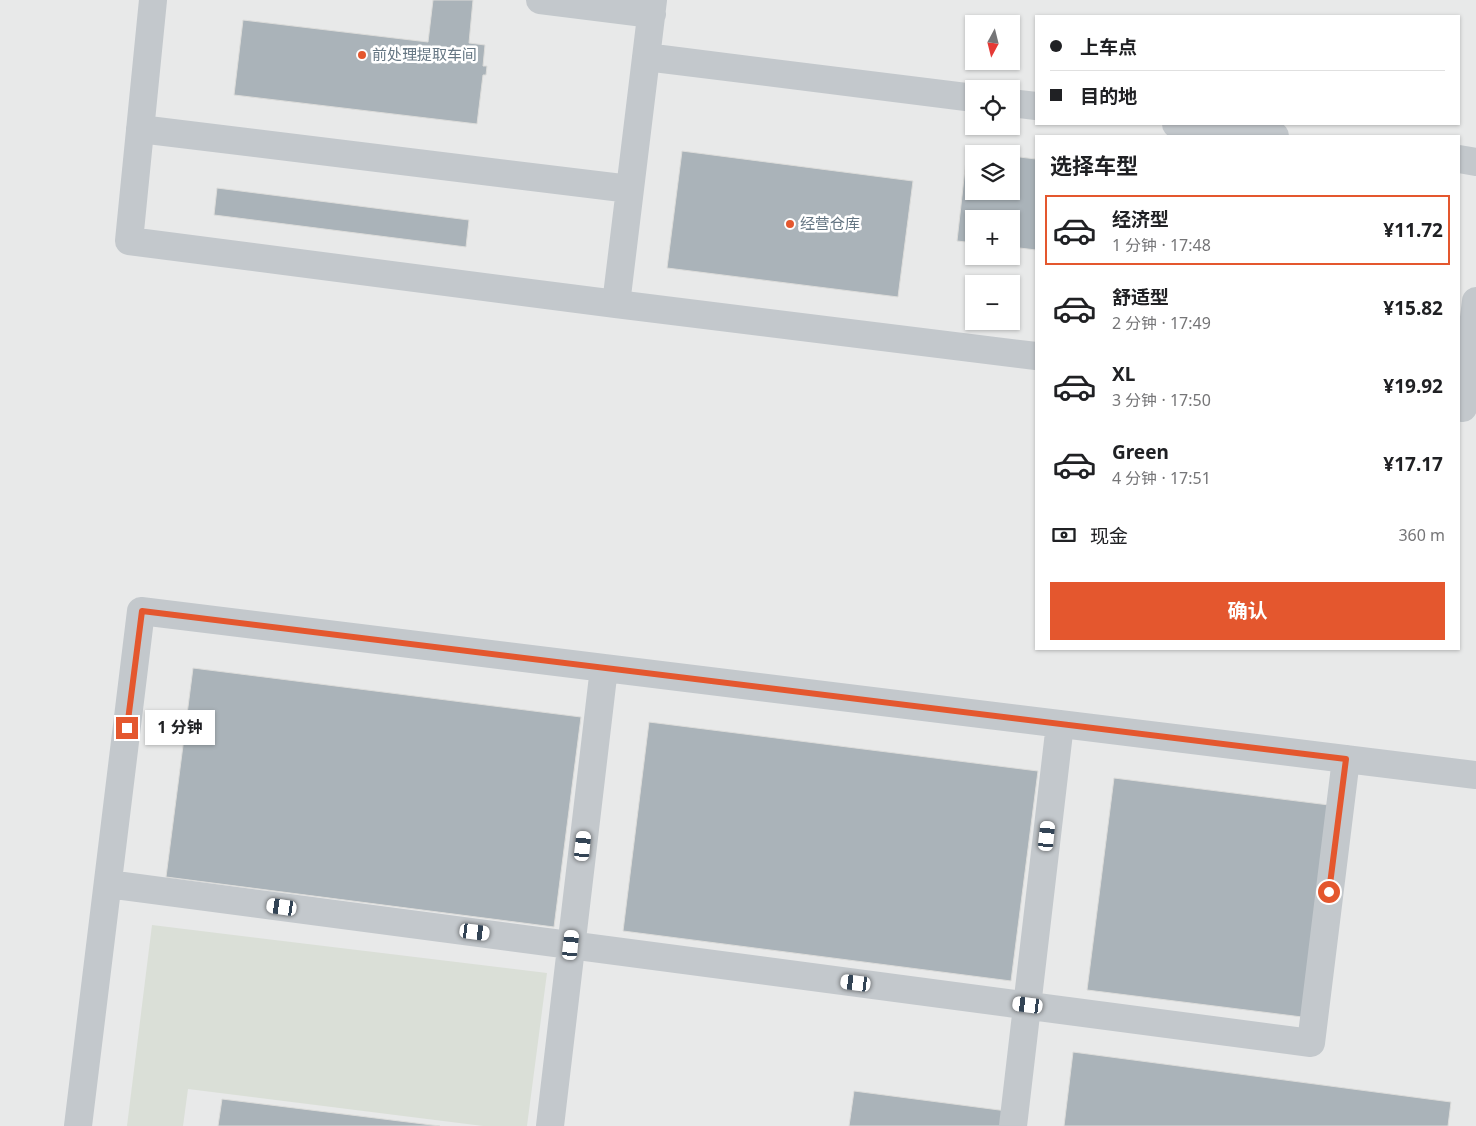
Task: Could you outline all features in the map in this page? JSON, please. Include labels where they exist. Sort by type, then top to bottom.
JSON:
[{"type":"lane","points":[[153,0],[129,241],[1035,356]]},
{"type":"lane","points":[[540,0],[653,7],[616,304]]},
{"type":"lane","points":[[646,57],[965,97]]},
{"type":"lane","points":[[1020,104],[1035,106]]},
{"type":"lane","points":[[1184,125],[1267,135]]},
{"type":"lane","points":[[140,129],[630,189]]},
{"type":"lane","points":[[1460,160],[1476,162]]},
{"type":"lane","points":[[1466,409],[1476,301]]},
{"type":"lane","points":[[78,1126],[142,611],[1476,775]]},
{"type":"lane","points":[[550,1126],[604,668]]},
{"type":"lane","points":[[1014,1126],[1060,724]]},
{"type":"lane","points":[[108,884],[1311,1043],[1346,759]]},
{"type":"shaded area","points":[[0,0],[1476,0],[1476,1126],[0,1126]]},
{"type":"shaded area","points":[[152,925],[547,973],[527,1126],[483,1126],[188,1089],[183,1126],[127,1126]]},
{"type":"building","name":"前处理提取车间","points":[[433,0],[473,0],[469,43],[485,45],[483,66],[487,66],[486,75],[483,75],[477,124],[234,95],[243,20],[428,42]]},
{"type":"building","name":"经营仓库","points":[[682,151],[913,181],[898,297],[667,268]]},
{"type":"building","points":[[1020,157],[1035,159],[1035,250],[1020,248],[1020,210],[965,210],[965,242],[957,241],[965,169],[965,200],[1020,200]]},
{"type":"building","points":[[217,188],[469,220],[466,247],[214,215]]},
{"type":"building","points":[[193,668],[581,717],[554,927],[166,877]]},
{"type":"building","points":[[649,722],[1038,771],[1011,981],[623,931]]},
{"type":"building","points":[[1114,778],[1329,805],[1302,1017],[1087,990]]},
{"type":"building","points":[[1073,1052],[1451,1102],[1448,1126],[1064,1126]]},
{"type":"building","points":[[854,1091],[1007,1111],[1005,1126],[849,1126]]},
{"type":"building","points":[[222,1099],[440,1126],[218,1126]]},
{"type":"place","name":"前处理提取车间","points":[[362,55]]},
{"type":"place","name":"经营仓库","points":[[790,224]]},
{"type":"route","points":[[127,728],[142,611],[1346,759],[1329,892]]}]
